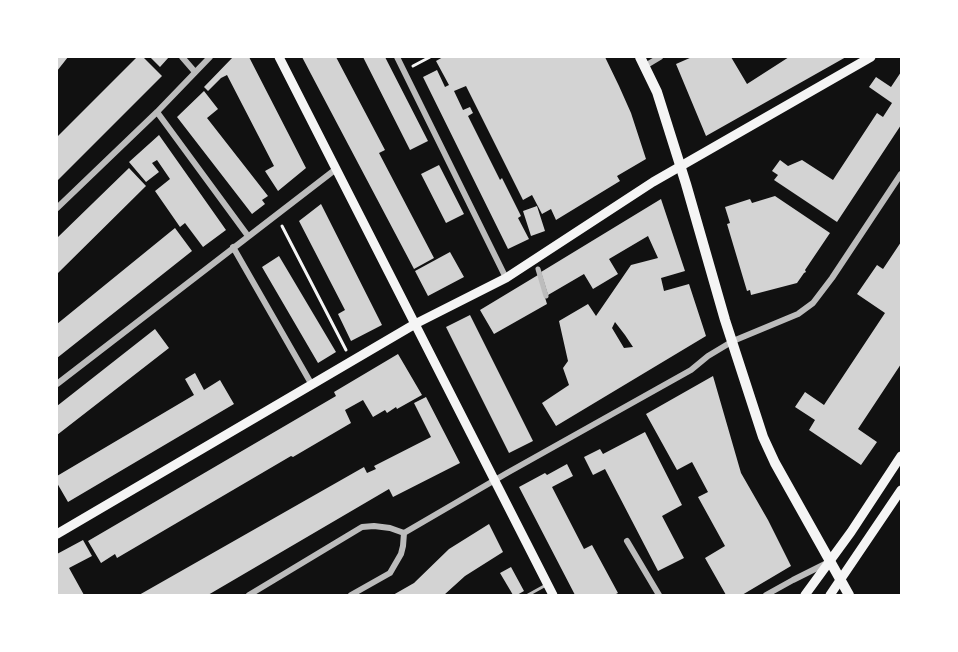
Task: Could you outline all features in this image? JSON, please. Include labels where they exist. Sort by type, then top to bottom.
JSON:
[{"type":"main road","points":[[279,57],[553,595]]},
{"type":"main road","points":[[57,534],[415,324],[506,278],[653,182],[871,57]]},
{"type":"main road","points":[[642,61],[657,92],[725,320],[769,451],[849,595]]},
{"type":"main road","points":[[805,595],[901,456]]},
{"type":"main road","points":[[830,595],[901,490]]},
{"type":"street","points":[[182,57],[195,72]]},
{"type":"street","points":[[57,208],[157,112],[210,57]]},
{"type":"street","points":[[397,57],[506,278]]},
{"type":"street","points":[[642,61],[660,57]]},
{"type":"street","points":[[157,112],[248,236]]},
{"type":"street","points":[[57,384],[336,168]]},
{"type":"street","points":[[249,595],[362,527],[382,527],[404,533],[691,370],[708,356],[733,341],[798,314],[813,303],[832,278],[901,174]]},
{"type":"street","points":[[233,247],[312,385]]},
{"type":"street","points":[[538,268],[546,296]]},
{"type":"street","points":[[351,595],[390,573],[401,554],[404,533]]},
{"type":"street","points":[[627,541],[659,595]]},
{"type":"street","points":[[766,595],[830,561]]},
{"type":"lane","points":[[528,595],[547,584]]},
{"type":"path","points":[[410,67],[430,57]]},
{"type":"path","points":[[282,226],[346,350]]},
{"type":"building","points":[[57,57],[68,57],[57,71]]},
{"type":"building","points":[[137,57],[143,57],[162,76],[57,181],[57,137]]},
{"type":"building","points":[[150,57],[169,57],[160,67]]},
{"type":"building","points":[[233,57],[249,57],[306,168],[278,191],[265,171],[274,166],[227,75],[208,91],[204,87]]},
{"type":"building","points":[[302,57],[336,57],[385,150],[379,153],[434,258],[414,269]]},
{"type":"building","points":[[363,57],[385,57],[428,141],[410,150]]},
{"type":"building","points":[[443,57],[605,57],[631,113],[646,159],[617,176],[620,181],[556,220],[551,209],[542,214],[532,195],[523,200],[466,86],[454,91],[463,110],[470,107],[473,113],[468,116],[521,216],[518,218],[529,239],[508,249],[423,77],[437,70],[445,87],[449,85],[436,61]]},
{"type":"building","points":[[692,57],[731,57],[747,84],[789,57],[846,57],[706,136],[676,64]]},
{"type":"building","points":[[901,72],[901,125],[837,222],[774,180],[778,175],[772,171],[780,160],[788,166],[802,160],[833,180],[877,113],[883,117],[892,103],[869,87],[876,77],[891,87]]},
{"type":"building","points":[[204,91],[218,109],[207,118],[268,196],[262,200],[265,204],[252,214],[177,117]]},
{"type":"building","points":[[159,135],[226,230],[203,247],[185,223],[180,227],[155,191],[170,179],[157,160],[152,163],[159,172],[146,182],[129,162]]},
{"type":"building","points":[[439,165],[464,214],[446,223],[421,174]]},
{"type":"building","points":[[129,168],[146,186],[57,274],[57,238]]},
{"type":"building","points":[[775,196],[830,233],[797,283],[751,295],[750,290],[747,291],[727,224],[730,223],[725,207],[750,199],[752,203]]},
{"type":"building","points":[[661,199],[685,271],[661,278],[664,291],[689,284],[706,336],[556,426],[542,403],[569,385],[563,368],[568,361],[559,321],[588,304],[596,316],[631,265],[658,258],[648,236],[609,259],[618,274],[593,289],[584,274],[548,295],[541,272]],"holes":[[[615,322],[633,347],[624,348],[612,328]]]},
{"type":"building","points":[[321,204],[382,325],[351,341],[338,314],[345,310],[299,221]]},
{"type":"building","points":[[537,206],[545,231],[531,236],[523,211]]},
{"type":"building","points":[[175,228],[192,251],[57,358],[57,324]]},
{"type":"building","points":[[901,242],[901,364],[858,429],[877,442],[861,465],[809,430],[815,420],[795,407],[805,392],[824,405],[885,313],[857,294],[877,265],[883,269]]},
{"type":"building","points":[[450,252],[464,277],[428,296],[415,271]]},
{"type":"building","points":[[279,256],[336,352],[318,363],[262,267]]},
{"type":"building","points":[[538,275],[547,304],[494,334],[480,310]]},
{"type":"building","points":[[470,315],[533,441],[509,453],[446,327]]},
{"type":"building","points":[[155,329],[169,348],[57,435],[57,406]]},
{"type":"building","points":[[398,354],[422,395],[397,409],[396,407],[387,413],[385,410],[373,417],[363,400],[345,410],[351,423],[117,558],[115,554],[101,563],[88,541],[336,396],[334,392]]},
{"type":"building","points":[[195,373],[204,390],[220,380],[234,404],[68,502],[57,483],[57,476],[194,395],[185,379]]},
{"type":"building","points":[[713,376],[741,473],[791,566],[742,595],[726,595],[705,558],[725,546],[698,497],[708,492],[692,462],[677,470],[646,414]]},
{"type":"building","points":[[426,397],[460,463],[393,497],[389,489],[208,595],[139,595],[364,467],[367,473],[376,469],[374,466],[431,437],[414,403]]},
{"type":"building","points":[[645,432],[682,505],[662,516],[684,558],[658,571],[605,469],[593,475],[584,457],[600,449],[603,454]]},
{"type":"building","points":[[567,464],[573,476],[552,487],[584,549],[592,545],[618,593],[614,595],[575,595],[519,487]]},
{"type":"building","points":[[489,524],[503,552],[465,576],[444,595],[393,595],[414,583],[449,549]]},
{"type":"building","points":[[83,540],[92,556],[69,568],[84,595],[57,595],[57,554]]},
{"type":"building","points":[[511,567],[524,591],[517,595],[513,595],[500,573]]}]
